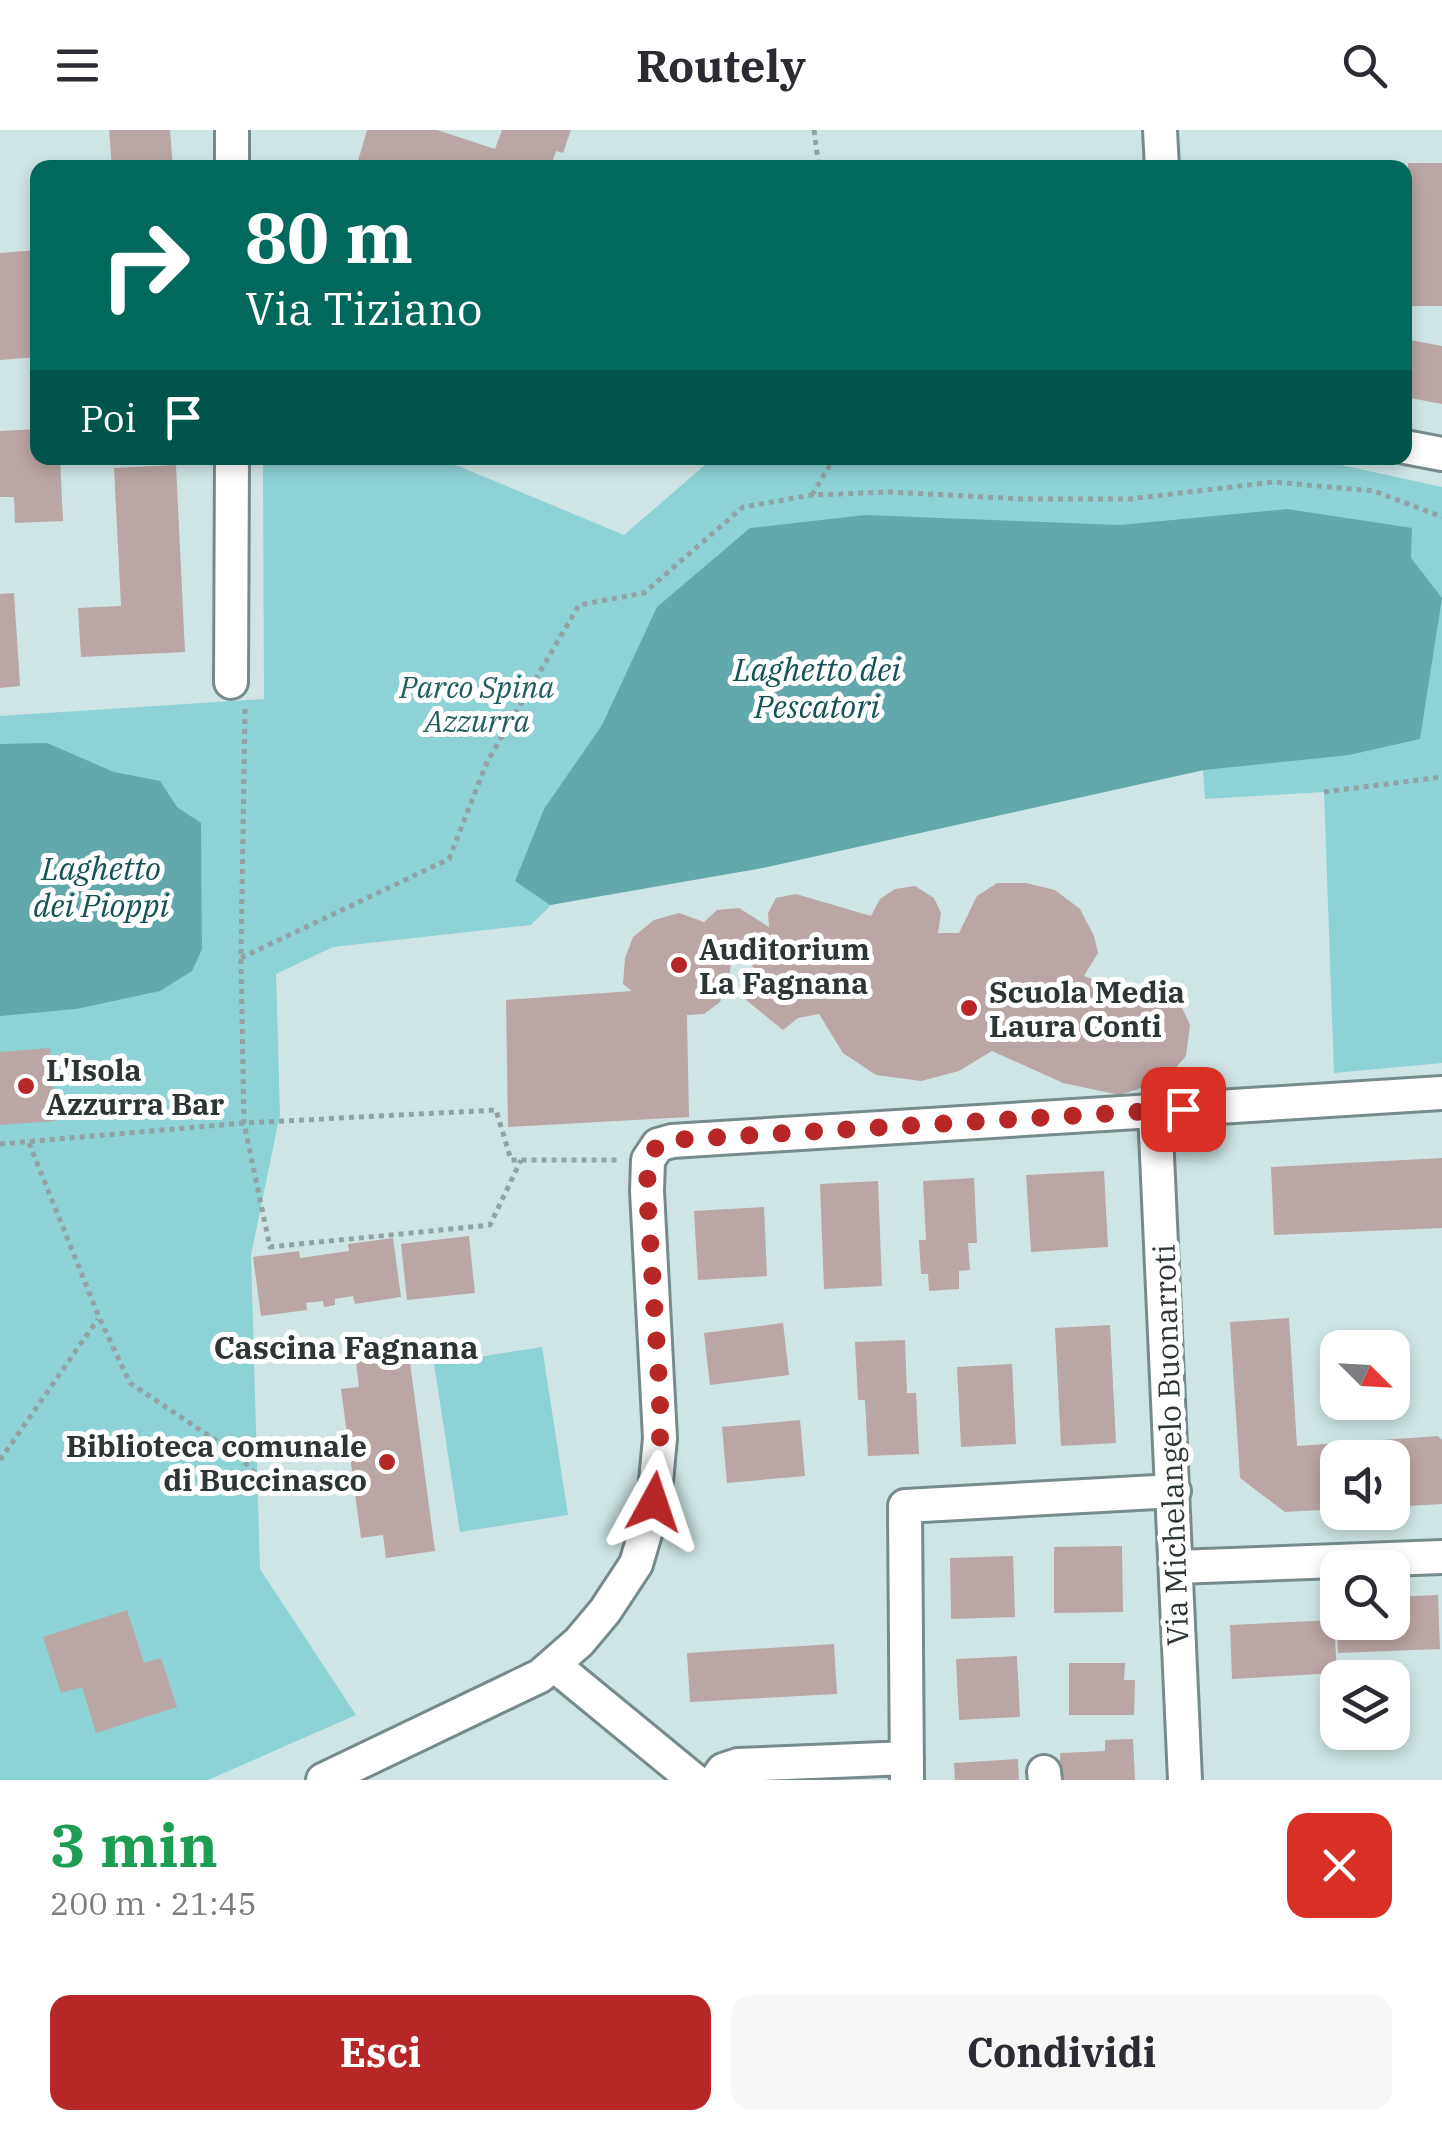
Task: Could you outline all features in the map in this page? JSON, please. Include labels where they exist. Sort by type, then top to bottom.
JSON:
[{"type":"street","points":[[232,130],[232,160]]},
{"type":"street","points":[[1160,130],[1162,160]]},
{"type":"street","points":[[1412,448],[1442,454]]},
{"type":"street","points":[[231,682],[232,465]]},
{"type":"street","points":[[323,1780],[522,1687],[554,1665],[605,1611],[636,1564],[654,1502],[660,1438],[647,1191],[653,1152],[672,1140],[1442,1094]]},
{"type":"street","name":"Via Michelangelo Buonarroti","points":[[1155,1111],[1184,1780]]},
{"type":"street","points":[[716,1780],[723,1770],[738,1765],[907,1769],[906,1506],[1174,1491]]},
{"type":"street","points":[[1176,1566],[1442,1557]]},
{"type":"street","points":[[554,1665],[694,1780]]},
{"type":"path","points":[[814,130],[818,160]]},
{"type":"path","points":[[812,495],[830,465]]},
{"type":"path","points":[[240,958],[450,859],[487,762],[580,605],[644,593],[743,506],[812,495],[891,492],[1022,499],[1130,499],[1274,482],[1374,492],[1442,516]]},
{"type":"path","points":[[231,682],[246,686],[240,958],[244,1123],[270,1247],[490,1224],[520,1160]]},
{"type":"path","points":[[1324,792],[1442,777]]},
{"type":"path","points":[[0,1144],[244,1123],[496,1110],[511,1160],[653,1152]]},
{"type":"path","points":[[29,1142],[99,1317],[130,1383],[239,1456],[261,1480]]},
{"type":"path","points":[[0,1460],[99,1317]]},
{"type":"green space","name":"Parco Spina Azzurra","points":[[263,465],[456,465],[624,535],[705,465],[1341,465],[1442,487],[1442,1063],[1334,1073],[1324,792],[1205,799],[1203,770],[551,905],[531,925],[333,947],[276,974],[280,1114],[251,1255],[260,1569],[356,1715],[208,1780],[0,1780],[0,716],[264,699]]},
{"type":"green space","points":[[542,1347],[568,1515],[460,1532],[434,1364]]},
{"type":"water","name":"Laghetto dei Pescatori","points":[[1287,509],[1412,528],[1411,558],[1442,598],[1420,739],[1349,755],[1204,770],[763,868],[550,905],[515,881],[544,809],[602,725],[657,607],[750,528],[865,515],[1120,525]]},
{"type":"water","name":"Laghetto dei Pioppi","points":[[47,743],[114,772],[160,781],[177,807],[201,823],[202,949],[192,971],[160,991],[76,1009],[0,1016],[0,744]]},
{"type":"building","points":[[109,130],[170,130],[172,160],[111,160]]},
{"type":"building","points":[[367,130],[437,130],[495,149],[502,130],[571,130],[563,153],[556,151],[553,160],[358,160]]},
{"type":"building","points":[[1412,163],[1442,163],[1442,306],[1412,306]]},
{"type":"building","points":[[30,251],[30,358],[0,360],[0,253]]},
{"type":"building","points":[[1412,340],[1442,346],[1442,404],[1412,398]]},
{"type":"building","points":[[30,429],[30,465],[60,465],[63,521],[15,523],[14,497],[0,497],[0,431]]},
{"type":"building","points":[[176,465],[185,652],[81,657],[78,608],[121,606],[114,468]]},
{"type":"building","points":[[14,593],[20,686],[0,688],[0,594]]},
{"type":"building","name":"Scuola Media Laura Conti","points":[[997,883],[1026,883],[1055,890],[1080,909],[1098,953],[1084,976],[1125,992],[1148,985],[1178,999],[1190,1025],[1186,1056],[1165,1080],[1120,1095],[1063,1083],[992,1051],[959,1071],[921,1081],[876,1075],[843,1053],[819,1014],[798,1018],[783,1030],[746,1000],[742,987],[754,968],[744,958],[731,962],[729,982],[720,1002],[704,1014],[687,1015],[689,1117],[508,1127],[506,1000],[632,991],[623,984],[625,958],[633,937],[654,920],[679,913],[704,922],[717,910],[739,908],[769,927],[768,913],[776,898],[796,894],[871,916],[880,899],[895,889],[915,886],[934,898],[941,913],[938,933],[959,933],[977,896]]},
{"type":"building","name":"L'Isola Azzurra Bar","points":[[50,1048],[55,1121],[0,1125],[0,1052]]},
{"type":"building","points":[[1442,1158],[1442,1228],[1274,1235],[1271,1167]]},
{"type":"building","points":[[1104,1171],[1108,1247],[1031,1252],[1026,1175]]},
{"type":"building","points":[[974,1178],[977,1243],[968,1243],[970,1270],[959,1271],[959,1289],[929,1291],[928,1274],[921,1274],[919,1240],[926,1240],[923,1181]]},
{"type":"building","points":[[878,1181],[882,1286],[824,1289],[820,1184]]},
{"type":"building","points":[[764,1207],[767,1276],[698,1280],[694,1211]]},
{"type":"building","points":[[469,1236],[475,1293],[407,1300],[401,1244]]},
{"type":"building","points":[[393,1238],[401,1297],[355,1304],[353,1296],[335,1299],[335,1305],[324,1307],[323,1301],[306,1303],[307,1310],[261,1316],[253,1257],[299,1251],[300,1258],[349,1251],[348,1244]]},
{"type":"building","points":[[1289,1318],[1297,1446],[1320,1444],[1320,1510],[1285,1512],[1240,1478],[1230,1322]]},
{"type":"building","points":[[783,1323],[789,1375],[710,1385],[704,1333]]},
{"type":"building","points":[[1110,1325],[1116,1443],[1061,1446],[1055,1328]]},
{"type":"building","points":[[905,1340],[907,1393],[916,1393],[919,1454],[868,1456],[865,1400],[858,1400],[855,1342]]},
{"type":"building","name":"Biblioteca comunale di Buccinasco","points":[[409,1355],[435,1551],[386,1558],[383,1535],[361,1538],[341,1389],[359,1387],[356,1362]]},
{"type":"building","points":[[1012,1364],[1016,1444],[961,1447],[957,1367]]},
{"type":"building","points":[[800,1420],[805,1476],[727,1483],[722,1427]]},
{"type":"building","points":[[1438,1436],[1442,1440],[1442,1504],[1410,1506],[1410,1440],[1382,1440]]},
{"type":"building","points":[[1122,1546],[1123,1612],[1054,1613],[1054,1547]]},
{"type":"building","points":[[1013,1556],[1015,1617],[951,1619],[950,1558]]},
{"type":"building","points":[[1438,1595],[1440,1649],[1338,1653],[1338,1640],[1410,1640],[1410,1596]]},
{"type":"building","points":[[127,1610],[144,1663],[161,1658],[177,1707],[96,1733],[82,1687],[61,1693],[43,1637]]},
{"type":"building","points":[[1320,1621],[1320,1640],[1335,1640],[1336,1660],[1320,1660],[1320,1674],[1232,1679],[1230,1625]]},
{"type":"building","points":[[834,1644],[837,1694],[690,1702],[687,1653]]},
{"type":"building","points":[[1017,1656],[1020,1717],[959,1720],[956,1659]]},
{"type":"building","points":[[1069,1663],[1125,1663],[1124,1680],[1135,1680],[1134,1715],[1069,1715]]},
{"type":"building","points":[[1133,1739],[1135,1780],[1061,1780],[1060,1753],[1105,1751],[1105,1740]]},
{"type":"building","points":[[1018,1759],[1019,1780],[955,1780],[954,1763]]},
{"type":"place","name":"Auditorium La Fagnana","points":[[679,965]]},
{"type":"place","name":"Scuola Media Laura Conti","points":[[969,1008]]},
{"type":"place","name":"L'Isola Azzurra Bar","points":[[26,1086]]},
{"type":"place","name":"Biblioteca comunale di Buccinasco","points":[[387,1462]]},
{"type":"district","name":"Cascina Fagnana","points":[[346,1347]]},
{"type":"route","points":[[654,1502],[660,1397],[647,1191],[648,1160],[658,1144],[672,1140],[1183,1109]]}]
